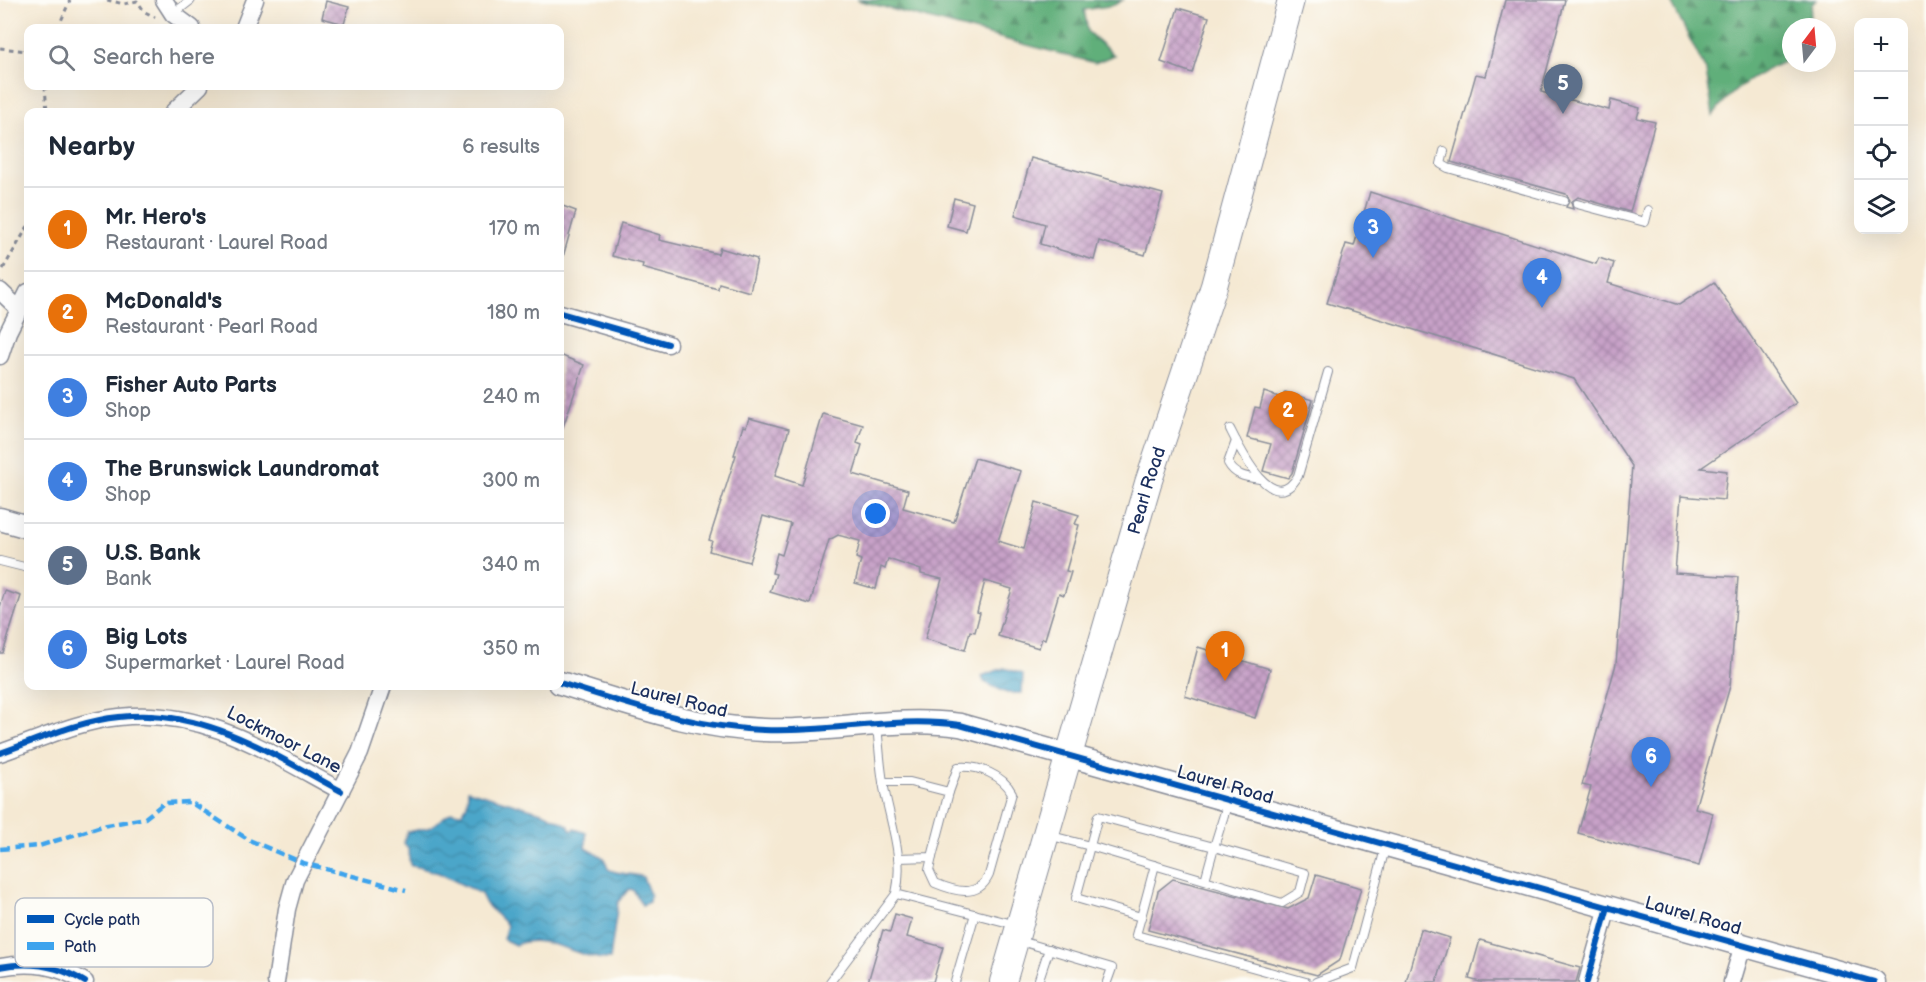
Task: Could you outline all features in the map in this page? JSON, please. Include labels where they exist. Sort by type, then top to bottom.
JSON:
[{"type":"main road","name":"Pearl Road","points":[[1003,982],[1048,835],[1148,483],[1215,286],[1291,0]]},
{"type":"street","points":[[246,24],[255,0]]},
{"type":"street","points":[[165,10],[186,24]]},
{"type":"street","points":[[177,108],[196,90]]},
{"type":"street","points":[[0,291],[20,310]]},
{"type":"street","points":[[0,356],[8,332],[24,301]]},
{"type":"street","points":[[564,314],[668,345]]},
{"type":"street","points":[[0,519],[24,526]]},
{"type":"street","name":"Laurel Road","points":[[564,684],[698,723],[732,729],[767,730],[909,721],[960,725],[1227,802],[1874,982]]},
{"type":"street","points":[[276,982],[287,909],[296,880],[360,753],[382,690]]},
{"type":"street","name":"Lockmoor Lane","points":[[0,753],[98,721],[147,715],[177,717],[231,732],[341,791]]},
{"type":"street","points":[[1587,982],[1608,908]]},
{"type":"street","points":[[1732,982],[1743,945]]},
{"type":"street","points":[[0,967],[15,966]]},
{"type":"street","points":[[52,967],[85,982]]},
{"type":"lane","points":[[165,10],[191,0]]},
{"type":"lane","points":[[1444,151],[1441,164],[1448,168],[1564,201]]},
{"type":"lane","points":[[1577,204],[1645,222],[1648,210]]},
{"type":"lane","points":[[1236,441],[1228,463],[1232,470],[1241,477],[1260,479],[1278,488],[1286,489],[1293,485],[1298,476],[1328,372]]},
{"type":"lane","points":[[1230,429],[1260,479]]},
{"type":"lane","points":[[0,561],[24,567]]},
{"type":"lane","points":[[830,982],[896,894],[900,875],[883,782],[877,722]]},
{"type":"lane","points":[[964,766],[998,776],[1005,781],[1012,793],[989,875],[981,886],[973,891],[958,891],[935,883],[929,870],[949,792],[954,772],[957,767],[964,766]]},
{"type":"lane","points":[[883,782],[910,782],[949,792]]},
{"type":"lane","points":[[1205,880],[1227,802]]},
{"type":"lane","points":[[1048,835],[1089,846],[1282,903],[1300,892],[1305,873],[1098,816],[1089,846],[1076,898],[1140,917]]},
{"type":"lane","points":[[1316,982],[1353,968],[1386,845]]},
{"type":"lane","points":[[898,858],[932,857]]},
{"type":"lane","points":[[1155,866],[1136,935],[1306,982]]},
{"type":"lane","points":[[896,894],[975,914],[1049,949],[1112,968],[1107,982]]},
{"type":"lane","points":[[955,982],[975,914]]},
{"type":"lane","points":[[1038,982],[1049,949]]},
{"type":"path","points":[[60,24],[70,0]]},
{"type":"path","points":[[107,0],[124,4],[137,2],[145,12],[165,10]]},
{"type":"path","points":[[0,48],[24,51]]},
{"type":"path","points":[[45,90],[47,108]]},
{"type":"path","points":[[3,269],[24,233]]},
{"type":"green space","points":[[857,0],[1123,0],[1114,5],[1084,10],[1088,32],[1114,55],[1095,63]]},
{"type":"green space","points":[[1670,0],[1816,0],[1812,4],[1810,18],[1782,18],[1782,62],[1748,81],[1713,115],[1706,71]]},
{"type":"water","points":[[1004,668],[1023,674],[1022,693],[1007,693],[984,682],[982,676]]},
{"type":"water","points":[[468,790],[545,813],[568,825],[571,831],[575,829],[586,833],[586,848],[604,858],[608,869],[643,877],[650,895],[649,902],[642,905],[633,890],[629,889],[618,902],[610,959],[586,955],[538,941],[515,945],[503,939],[507,925],[486,904],[481,894],[439,873],[410,865],[408,849],[404,843],[407,832],[429,828],[451,812],[462,813],[467,805]]},
{"type":"building","points":[[1505,0],[1565,0],[1541,92],[1609,110],[1611,100],[1640,108],[1637,118],[1655,122],[1630,212],[1578,197],[1571,202],[1573,209],[1566,207],[1570,200],[1566,194],[1451,162],[1476,74],[1486,76]]},
{"type":"building","points":[[326,1],[349,7],[344,24],[322,18]]},
{"type":"building","points":[[1178,8],[1209,17],[1192,73],[1161,62]]},
{"type":"building","points":[[1031,158],[1163,194],[1145,255],[1099,241],[1094,260],[1040,244],[1045,224],[1015,215]]},
{"type":"building","points":[[1370,192],[1596,264],[1599,258],[1614,263],[1608,283],[1679,305],[1714,282],[1796,403],[1701,468],[1727,471],[1724,500],[1681,496],[1675,573],[1738,577],[1730,686],[1695,808],[1713,813],[1699,866],[1578,833],[1591,787],[1582,785],[1616,664],[1632,466],[1574,379],[1327,303],[1346,244],[1354,246]]},
{"type":"building","points":[[954,198],[973,203],[966,231],[947,226]]},
{"type":"building","points":[[564,206],[576,211],[564,253]]},
{"type":"building","points":[[621,223],[660,235],[659,240],[718,254],[720,248],[757,259],[750,292],[719,283],[718,289],[642,268],[643,264],[612,256]]},
{"type":"building","points":[[564,357],[584,365],[564,424]]},
{"type":"building","points":[[1264,392],[1282,398],[1285,392],[1313,400],[1292,473],[1288,478],[1263,471],[1271,444],[1247,438],[1255,407],[1260,408]]},
{"type":"building","points":[[823,414],[863,425],[857,443],[862,445],[853,474],[908,490],[903,508],[954,522],[975,458],[1021,471],[998,541],[1024,549],[1036,502],[1079,515],[1075,524],[1079,525],[1066,571],[1071,572],[1064,595],[1059,593],[1045,639],[1042,638],[1039,648],[998,636],[1012,589],[985,581],[977,612],[980,613],[975,632],[970,631],[965,650],[925,639],[942,579],[921,574],[921,570],[888,559],[885,569],[881,567],[876,589],[855,583],[861,560],[856,558],[860,541],[838,535],[829,540],[810,604],[770,592],[776,574],[772,573],[777,553],[782,555],[791,524],[763,516],[749,562],[709,551],[712,541],[709,540],[736,455],[734,455],[743,426],[746,427],[749,418],[789,429],[775,476],[802,485]]},
{"type":"building","points":[[5,591],[21,596],[3,653],[0,653],[0,607]]},
{"type":"building","points":[[1198,647],[1270,669],[1255,718],[1185,696]]},
{"type":"building","points":[[1316,875],[1361,888],[1340,960],[1317,975],[1148,930],[1158,891],[1173,879],[1288,909],[1309,898]]},
{"type":"building","points":[[895,914],[912,919],[907,937],[943,947],[933,982],[868,982],[883,930],[890,932]]},
{"type":"building","points":[[1421,929],[1450,938],[1437,982],[1406,982]]},
{"type":"building","points":[[1480,940],[1580,968],[1576,982],[1480,982],[1469,979]]},
{"type":"marked path","points":[[0,849],[39,846],[102,826],[145,818],[164,803],[190,802],[249,840],[303,863],[406,890]]},
{"type":"cycle path","points":[[564,314],[668,344]]},
{"type":"cycle path","points":[[564,684],[686,720],[738,728],[789,730],[910,722],[960,725],[1874,982]]},
{"type":"cycle path","points":[[0,753],[88,722],[119,717],[150,716],[179,719],[235,736],[341,791]]},
{"type":"cycle path","points":[[1587,982],[1608,907]]},
{"type":"cycle path","points":[[0,967],[15,965]]},
{"type":"cycle path","points":[[49,967],[85,982]]},
{"type":"place","name":"U.S. Bank","points":[[1563,114]]},
{"type":"place","name":"Fisher Auto Parts","points":[[1373,258]]},
{"type":"place","name":"The Brunswick Laundromat","points":[[1542,308]]},
{"type":"place","name":"McDonald's","points":[[1288,441]]},
{"type":"place","name":"Mr. Hero's","points":[[1225,681]]},
{"type":"place","name":"Big Lots","points":[[1651,787]]}]
